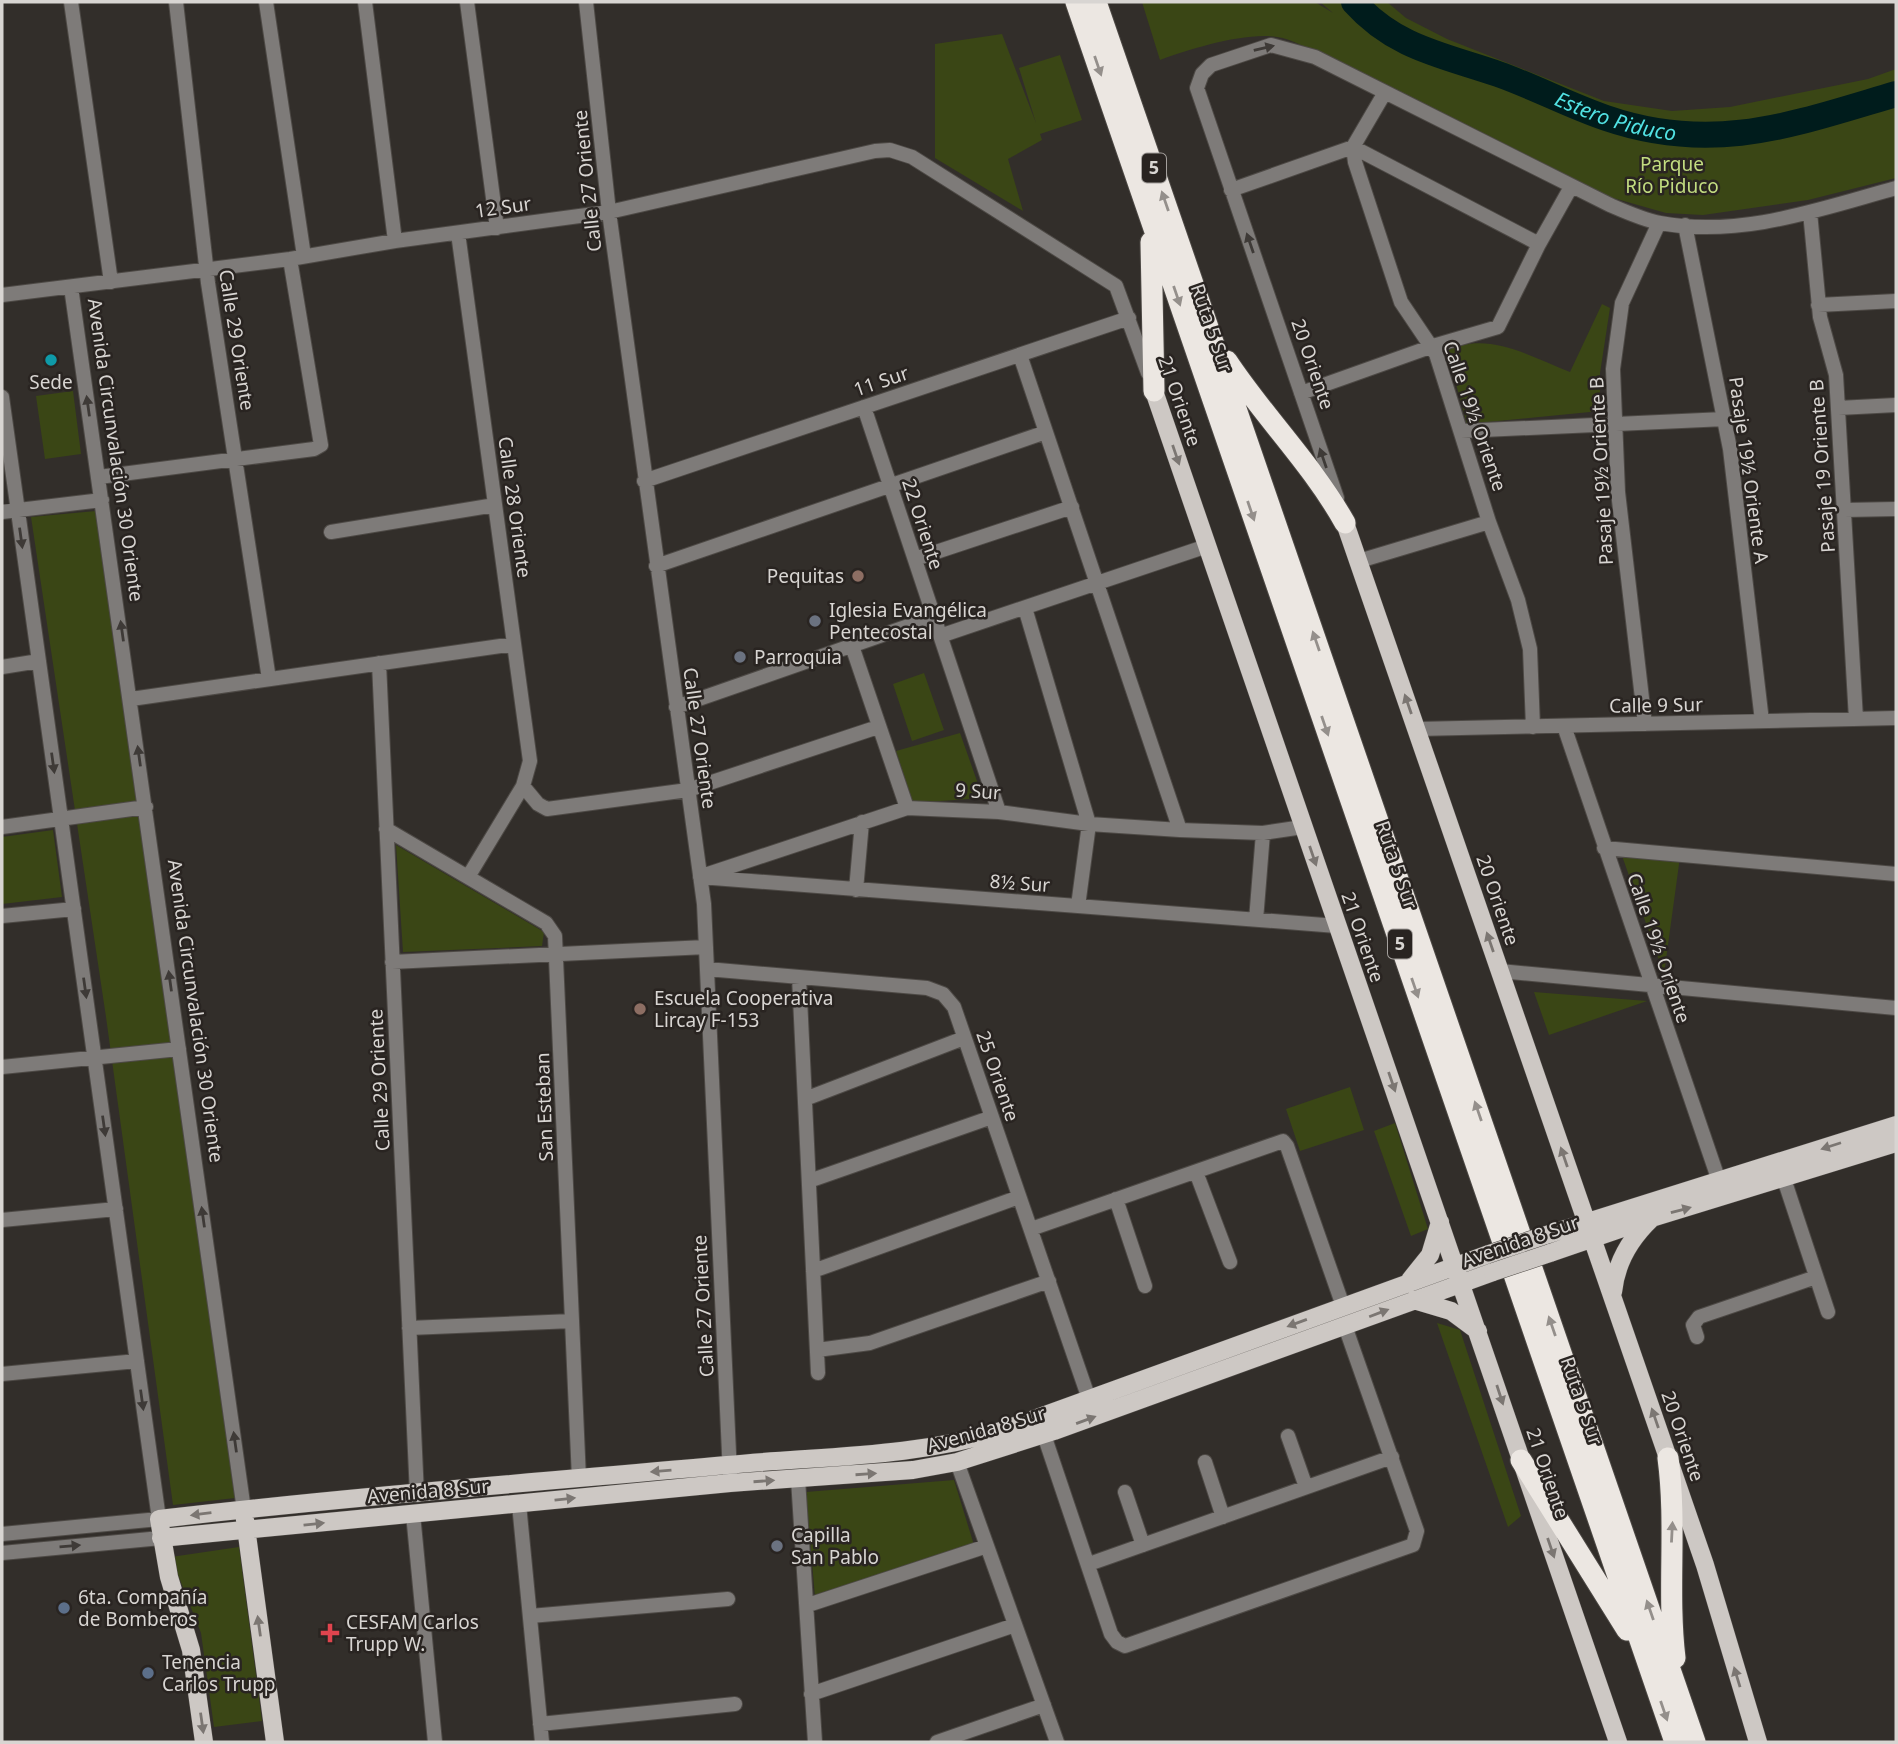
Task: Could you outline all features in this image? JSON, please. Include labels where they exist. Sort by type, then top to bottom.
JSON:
[{"type":"highway","name":"Ruta 5 Sur","points":[[1076,2],[1675,1742]]},
{"type":"highway","name":"Ruta 5 Sur","points":[[1096,2],[1695,1742]]},
{"type":"highway","points":[[1147,208],[1153,265],[1154,391]]},
{"type":"highway","points":[[1211,335],[1249,392],[1315,474],[1345,523]]},
{"type":"highway","points":[[1668,1458],[1672,1504],[1670,1606],[1680,1698]]},
{"type":"highway","points":[[1521,1460],[1606,1595],[1654,1680]]},
{"type":"main road","name":"21 Oriente","points":[[1154,391],[1618,1742]]},
{"type":"main road","name":"20 Oriente","points":[[1345,523],[1705,1565],[1758,1742]]},
{"type":"main road","name":"Avenida 8 Sur","points":[[159,1519],[933,1447],[982,1436],[1407,1282],[1459,1274],[1590,1230],[1719,1181],[1896,1125]]},
{"type":"main road","name":"Avenida 8 Sur","points":[[1590,1230],[1652,1218],[1896,1143]]},
{"type":"main road","points":[[1613,1295],[1621,1260],[1631,1241],[1652,1218]]},
{"type":"main road","points":[[1407,1282],[1430,1255],[1440,1220]]},
{"type":"main road","name":"Avenida 8 Sur","points":[[161,1538],[730,1483],[913,1470],[957,1462],[1044,1435],[1345,1326],[1413,1300],[1459,1274]]},
{"type":"main road","points":[[1413,1300],[1451,1311],[1478,1331]]},
{"type":"main road","name":"Avenida Circunvalación 30 Oriente","points":[[244,1510],[275,1742]]},
{"type":"main road","points":[[159,1519],[169,1577],[191,1650],[204,1742]]},
{"type":"street","points":[[71,2],[110,282]]},
{"type":"street","points":[[99,477],[314,449],[321,444],[266,2]]},
{"type":"street","points":[[365,2],[395,241]]},
{"type":"street","points":[[467,2],[497,228]]},
{"type":"street","name":"Calle 27 Oriente","points":[[586,2],[609,212],[700,877],[706,947],[730,1483]]},
{"type":"street","name":"Calle 29 Oriente","points":[[178,3],[206,270],[270,679]]},
{"type":"street","name":"20 Oriente","points":[[1345,523],[1197,88],[1202,74],[1224,58],[1278,45],[1315,57],[1384,94]]},
{"type":"street","points":[[1231,190],[1353,147],[1384,94],[1610,205],[1659,223],[1762,223],[1896,188]]},
{"type":"street","points":[[1353,147],[1539,244]]},
{"type":"street","name":"Calle 19½ Oriente","points":[[1353,147],[1355,162],[1401,302],[1433,346],[1527,634],[1533,727]]},
{"type":"street","name":"12 Sur","points":[[2,295],[297,258],[395,241],[609,212],[882,150],[912,157],[991,207]]},
{"type":"street","points":[[1301,393],[1433,346],[1493,330],[1502,324],[1539,244],[1572,187]]},
{"type":"street","name":"21 Oriente","points":[[991,207],[1116,286],[1154,391]]},
{"type":"street","name":"Pasaje 19 Oriente B","points":[[1810,212],[1818,305],[1834,364],[1838,408],[1856,719]]},
{"type":"street","name":"Pasaje 19½ Oriente B","points":[[1645,724],[1621,532],[1614,423],[1614,353],[1618,320],[1629,285],[1659,223]]},
{"type":"street","name":"Pasaje 19½ Oriente A","points":[[1685,225],[1725,419],[1762,722]]},
{"type":"street","name":"Calle 28 Oriente","points":[[458,233],[529,752],[529,769],[523,786]]},
{"type":"street","name":"Avenida Circunvalación 30 Oriente","points":[[71,287],[244,1510]]},
{"type":"street","points":[[1818,305],[1896,301]]},
{"type":"street","name":"11 Sur","points":[[645,481],[1129,318]]},
{"type":"street","points":[[1020,355],[1180,830]]},
{"type":"street","points":[[2,397],[159,1519]]},
{"type":"street","points":[[1838,408],[1896,405]]},
{"type":"street","name":"22 Oriente","points":[[864,407],[999,812]]},
{"type":"street","points":[[1461,431],[1725,419]]},
{"type":"street","points":[[656,566],[1046,432]]},
{"type":"street","points":[[2,512],[102,500]]},
{"type":"street","points":[[331,532],[495,505]]},
{"type":"street","points":[[915,559],[1072,507]]},
{"type":"street","points":[[1844,510],[1896,509]]},
{"type":"street","points":[[1359,561],[1489,522]]},
{"type":"street","points":[[940,636],[1207,546]]},
{"type":"street","points":[[1025,608],[1089,824],[1079,906]]},
{"type":"street","points":[[676,707],[934,617]]},
{"type":"street","points":[[131,699],[514,644]]},
{"type":"street","points":[[852,646],[907,808]]},
{"type":"street","points":[[2,667],[39,661]]},
{"type":"street","name":"Calle 29 Oriente","points":[[379,663],[417,1494]]},
{"type":"street","name":"Calle 9 Sur","points":[[1417,729],[1896,718]]},
{"type":"street","name":"Calle 19½ Oriente","points":[[1564,726],[1719,1181]]},
{"type":"street","points":[[468,877],[523,786],[538,804],[554,809],[688,790],[878,727]]},
{"type":"street","points":[[2,827],[146,807]]},
{"type":"street","name":"9 Sur","points":[[700,877],[907,808],[999,812],[1089,824],[1180,830],[1263,832],[1303,827]]},
{"type":"street","points":[[856,890],[862,822]]},
{"type":"street","name":"San Esteban","points":[[386,829],[546,923],[555,936],[579,1479]]},
{"type":"street","points":[[1256,920],[1263,832]]},
{"type":"street","points":[[1604,848],[1896,874]]},
{"type":"street","name":"8½ Sur","points":[[700,877],[1337,926]]},
{"type":"street","points":[[2,916],[74,909]]},
{"type":"street","points":[[393,962],[706,947]]},
{"type":"street","name":"25 Oriente","points":[[707,969],[933,989],[951,1002],[1089,1399]]},
{"type":"street","points":[[1500,971],[1896,1008]]},
{"type":"street","points":[[799,976],[818,1373]]},
{"type":"street","points":[[805,1099],[964,1038]]},
{"type":"street","points":[[2,1067],[180,1049]]},
{"type":"street","points":[[809,1181],[992,1117]]},
{"type":"street","points":[[1031,1229],[1284,1142],[1343,1306]]},
{"type":"street","points":[[1196,1172],[1230,1262]]},
{"type":"street","points":[[1784,1179],[1828,1312]]},
{"type":"street","points":[[813,1271],[1019,1197]]},
{"type":"street","points":[[1115,1199],[1145,1286]]},
{"type":"street","points":[[2,1220],[116,1209]]},
{"type":"street","points":[[1697,1337],[1693,1325],[1699,1317],[1816,1277]]},
{"type":"street","points":[[817,1350],[870,1343],[1049,1281]]},
{"type":"street","points":[[409,1328],[572,1321]]},
{"type":"street","points":[[1044,1435],[1111,1634],[1117,1642],[1125,1646],[1413,1545],[1417,1531],[1345,1326]]},
{"type":"street","points":[[2,1374],[137,1361]]},
{"type":"street","points":[[1288,1436],[1306,1488]]},
{"type":"street","points":[[1089,1564],[1392,1457]]},
{"type":"street","points":[[957,1462],[1057,1742]]},
{"type":"street","points":[[1205,1462],[1223,1517]]},
{"type":"street","points":[[798,1479],[815,1742]]},
{"type":"street","points":[[1125,1492],[1143,1545]]},
{"type":"street","points":[[519,1504],[542,1742]]},
{"type":"street","points":[[413,1514],[435,1742]]},
{"type":"street","name":"Avenida 8 Sur","points":[[2,1534],[159,1519]]},
{"type":"street","name":"Avenida 8 Sur","points":[[2,1553],[161,1538]]},
{"type":"street","points":[[808,1605],[987,1546]]},
{"type":"street","points":[[530,1616],[728,1599]]},
{"type":"street","points":[[811,1694],[1015,1625]]},
{"type":"street","points":[[540,1724],[735,1704]]},
{"type":"street","points":[[937,1742],[1044,1705]]},
{"type":"green space","name":"Parque Río Piduco","points":[[1142,2],[1315,2],[1333,13],[1320,2],[1387,2],[1406,18],[1447,39],[1604,101],[1672,111],[1730,107],[1868,79],[1896,69],[1896,178],[1808,200],[1703,215],[1666,213],[1578,188],[1323,55],[1288,40],[1264,36],[1234,39],[1160,60]]},
{"type":"green space","points":[[1002,34],[1036,123],[1019,68],[1060,55],[1082,120],[1040,134],[1042,140],[1008,159],[1023,211],[935,158],[935,44]]},
{"type":"green space","points":[[1602,304],[1610,308],[1600,373],[1600,411],[1467,424],[1447,351],[1462,345],[1493,344],[1524,353],[1570,372]]},
{"type":"green space","points":[[73,391],[81,454],[45,459],[36,396]]},
{"type":"green space","points":[[96,511],[235,1498],[173,1505],[106,1017],[31,517]]},
{"type":"green space","points":[[924,673],[944,730],[912,741],[893,684]]},
{"type":"green space","points":[[960,733],[983,798],[913,803],[896,751]]},
{"type":"green space","points":[[53,830],[62,897],[2,904],[2,837]]},
{"type":"green space","points":[[396,845],[544,932],[542,946],[403,952]]},
{"type":"green space","points":[[1621,853],[1680,857],[1664,974]]},
{"type":"green space","points":[[1534,992],[1647,1001],[1549,1035]]},
{"type":"green space","points":[[1350,1087],[1364,1130],[1300,1151],[1286,1109]]},
{"type":"green space","points":[[1395,1123],[1428,1229],[1411,1236],[1374,1131]]},
{"type":"green space","points":[[1437,1323],[1460,1330],[1521,1516],[1508,1527]]},
{"type":"green space","points":[[954,1480],[974,1545],[815,1597],[806,1492]]},
{"type":"green space","points":[[239,1547],[262,1721],[214,1727],[201,1633],[171,1557]]},
{"type":"waterway","name":"Estero Piduco","points":[[1354,2],[1386,30],[1421,48],[1512,79],[1606,118],[1645,129],[1718,135],[1753,131],[1823,116],[1896,94]]},
{"type":"place","name":"Sede","points":[[51,360]]},
{"type":"place","name":"Pequitas","points":[[858,576]]},
{"type":"place","name":"Iglesia Evangélica Pentecostal","points":[[815,621]]},
{"type":"place","name":"Parroquia","points":[[740,657]]},
{"type":"place","name":"Escuela Cooperativa Lircay F-153","points":[[640,1009]]},
{"type":"place","name":"Capilla San Pablo","points":[[777,1546]]},
{"type":"place","name":"6ta. Compañía de Bomberos","points":[[64,1608]]},
{"type":"place","name":"CESFAM Carlos Trupp W.","points":[[330,1633]]},
{"type":"place","name":"Tenencia Carlos Trupp","points":[[148,1673]]}]
